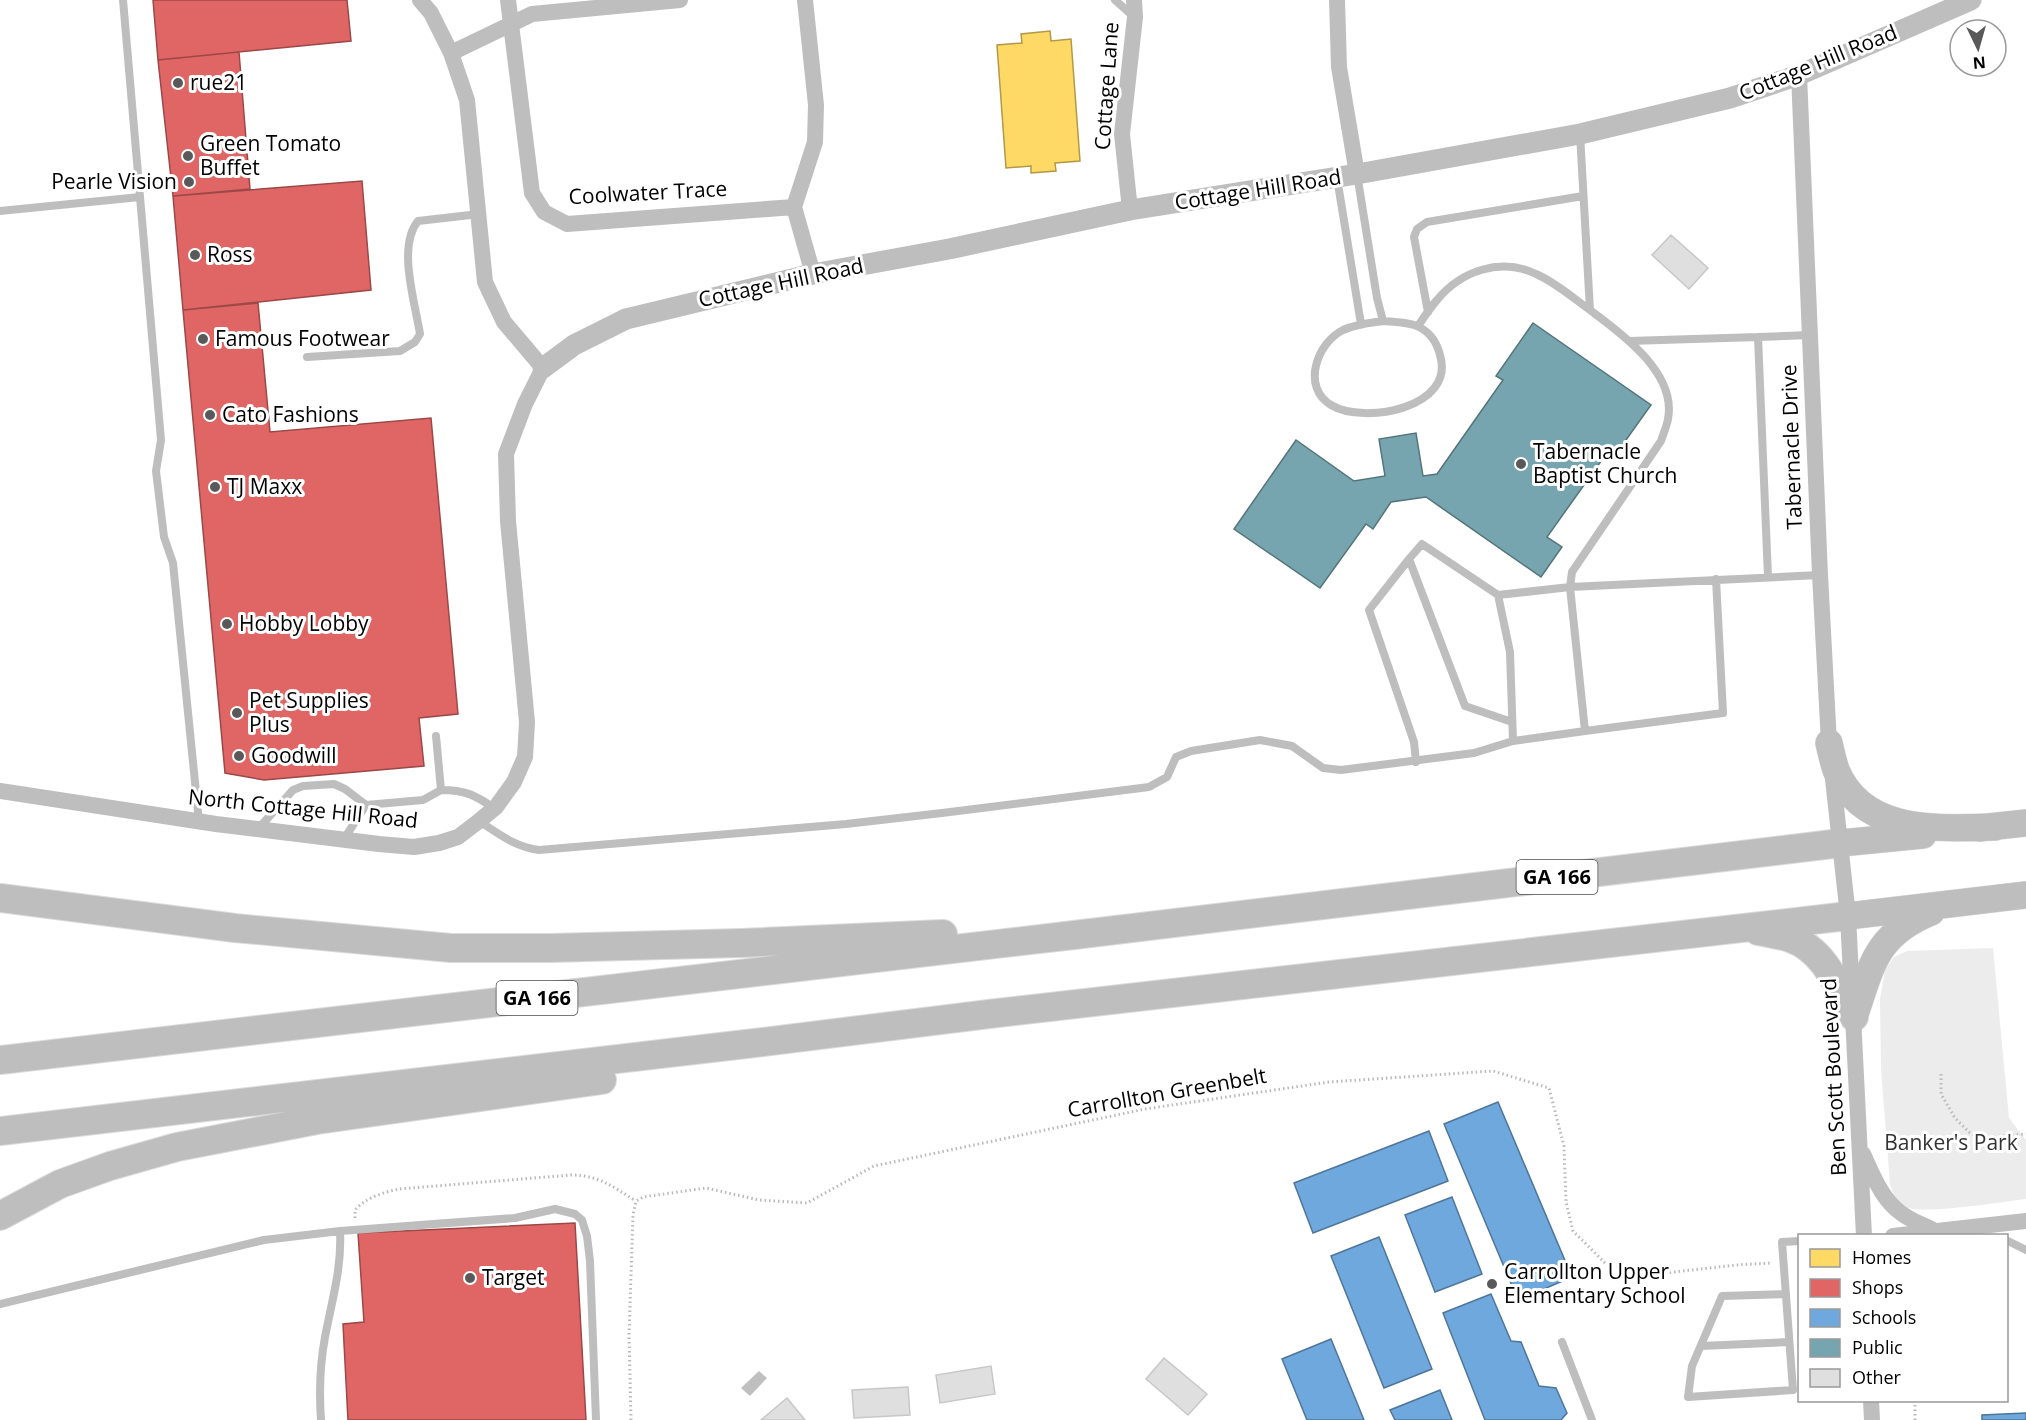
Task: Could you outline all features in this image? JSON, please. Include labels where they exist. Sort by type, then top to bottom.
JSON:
[{"type":"highway","name":"GA 166","points":[[0,1060],[1074,935],[1839,830]]},
{"type":"highway","points":[[0,898],[235,928],[451,948],[741,943],[959,934],[1074,935]]},
{"type":"highway","points":[[0,1131],[1742,926],[1848,916]]},
{"type":"highway","points":[[1742,926],[1792,939],[1810,949],[1822,959],[1854,1017]]},
{"type":"highway","points":[[0,1216],[60,1184],[110,1166],[177,1147],[317,1120],[646,1074],[746,1044]]},
{"type":"main road","points":[[1829,743],[1837,770],[1848,789],[1863,805],[1884,818],[1903,824],[1926,827],[1995,827]]},
{"type":"main road","points":[[1839,830],[1877,840],[2026,823]]},
{"type":"main road","points":[[1848,916],[2026,895]]},
{"type":"main road","points":[[1854,1017],[1873,965],[1888,938],[1918,917],[1963,902]]},
{"type":"street","points":[[420,0],[431,13],[451,53],[467,100],[485,282],[504,322],[543,368]]},
{"type":"street","name":"Coolwater Trace","points":[[508,0],[532,193],[544,212],[567,224],[794,207]]},
{"type":"street","points":[[451,53],[532,14],[680,0]]},
{"type":"street","points":[[805,0],[816,105],[815,142],[794,207],[813,274]]},
{"type":"street","name":"Cottage Lane","points":[[1130,210],[1122,134],[1135,17],[1134,0]]},
{"type":"street","points":[[1336,0],[1347,176]]},
{"type":"street","name":"Cottage Hill Road","points":[[543,368],[574,345],[626,319],[813,274],[949,249],[1130,210],[1347,176],[1580,134],[1730,98],[1799,75],[1971,0]]},
{"type":"street","name":"Tabernacle Drive","points":[[1799,75],[1820,575],[1829,743],[1839,830]]},
{"type":"street","name":"North Cottage Hill Road","points":[[0,791],[199,822],[414,847],[458,837],[480,821],[495,808],[514,782],[525,757],[527,722],[508,521],[506,454],[525,404],[543,368]]},
{"type":"street","name":"Ben Scott Boulevard","points":[[1839,830],[1848,916],[1864,1234]]},
{"type":"street","points":[[1860,1148],[1881,1192],[1890,1203],[1901,1213],[1936,1231]]},
{"type":"street","points":[[1910,1234],[2026,1221]]},
{"type":"street","points":[[1871,1402],[1872,1420]]},
{"type":"lane","points":[[123,0],[161,440],[156,471],[164,537],[173,563],[199,822]]},
{"type":"lane","points":[[1115,0],[1135,17]]},
{"type":"lane","points":[[1580,134],[1590,309]]},
{"type":"lane","points":[[1347,176],[1383,321]]},
{"type":"lane","points":[[1347,176],[1361,324]]},
{"type":"lane","points":[[1428,312],[1414,237],[1417,229],[1427,222],[1583,196]]},
{"type":"lane","points":[[0,211],[140,197]]},
{"type":"lane","points":[[307,357],[400,351],[415,342],[420,334],[408,261],[407,243],[411,229],[418,221],[479,213]]},
{"type":"lane","points":[[1418,326],[1438,299],[1458,281],[1480,269],[1501,266],[1520,268],[1537,274],[1590,309],[1629,341],[1641,352],[1666,389],[1668,418],[1661,441],[1572,572],[1570,587],[1585,731]]},
{"type":"lane","points":[[1383,321],[1418,326],[1432,336],[1442,362],[1441,374],[1436,386],[1423,399],[1409,406],[1371,413],[1341,410],[1330,404],[1322,397],[1316,384],[1317,357],[1342,331],[1361,324],[1383,321]]},
{"type":"lane","points":[[1629,341],[1810,334]]},
{"type":"lane","points":[[1758,337],[1768,577]]},
{"type":"lane","points":[[1416,762],[1414,742],[1369,610],[1422,544],[1498,595],[1570,587],[1820,575]]},
{"type":"lane","points":[[1409,559],[1465,706],[1512,723]]},
{"type":"lane","points":[[480,821],[513,843],[539,850],[857,822],[1149,787],[1167,777],[1176,757],[1191,751],[1260,740],[1292,746],[1323,768],[1341,770],[1474,753],[1513,741],[1723,713],[1716,579]]},
{"type":"lane","points":[[1498,595],[1510,652],[1513,741]]},
{"type":"lane","points":[[436,736],[441,790]]},
{"type":"lane","points":[[258,829],[293,790],[303,786],[334,784],[345,789],[366,805],[423,800],[441,790],[457,790],[476,795],[495,808]]},
{"type":"lane","points":[[344,840],[366,805]]},
{"type":"lane","points":[[0,1304],[264,1240],[340,1231],[515,1218],[555,1209],[576,1214],[582,1220],[587,1236],[596,1420]]},
{"type":"lane","points":[[321,1420],[319,1390],[325,1340],[340,1270],[340,1231]]},
{"type":"lane","points":[[1786,1294],[1722,1296],[1692,1366],[1688,1397],[1793,1390],[1790,1342],[1782,1242],[1798,1241]]},
{"type":"lane","points":[[2008,1241],[2026,1250]]},
{"type":"lane","points":[[1562,1342],[1592,1420]]},
{"type":"lane","points":[[1701,1346],[1790,1342]]},
{"type":"path","name":"Carrollton Greenbelt","points":[[636,1201],[644,1197],[706,1188],[759,1200],[807,1203],[874,1166],[1145,1109],[1329,1082],[1493,1071],[1550,1089],[1564,1146],[1566,1202],[1573,1231],[1606,1264],[1657,1274],[1736,1265],[1784,1263]]},
{"type":"path","points":[[1941,1074],[1941,1094],[1955,1118],[1969,1132],[1980,1137],[2026,1134]]},
{"type":"path","points":[[355,1218],[355,1210],[358,1206],[385,1192],[399,1189],[571,1175],[600,1178],[636,1201],[633,1215],[629,1335],[631,1420]]},
{"type":"path","points":[[1915,1420],[1916,1402]]},
{"type":"green space","name":"Banker's Park","points":[[1993,948],[2009,1118],[2026,1140],[2026,1199],[1944,1209],[1928,1210],[1905,1207],[1895,1197],[1890,1184],[1881,1069],[1880,999],[1885,970],[1894,957],[1907,951]]},
{"type":"shaded area","points":[[759,1371],[767,1378],[750,1396],[741,1388]]},
{"type":"building: Homes","points":[[1050,31],[1051,41],[1071,39],[1080,161],[1055,163],[1056,171],[1031,173],[1031,166],[1006,168],[997,45],[1022,43],[1021,34]]},
{"type":"building: Shops","points":[[153,0],[347,0],[351,41],[158,60]]},
{"type":"building: Shops","points":[[239,52],[250,189],[173,196],[158,60]]},
{"type":"building: Shops","points":[[362,181],[371,290],[183,310],[173,196]]},
{"type":"building: Shops","points":[[258,303],[270,432],[431,418],[458,714],[419,718],[424,766],[264,780],[225,773],[183,310]]},
{"type":"building: Shops","name":"Target","points":[[575,1223],[586,1420],[348,1420],[343,1324],[364,1322],[358,1233]]},
{"type":"building: Schools","points":[[1498,1102],[1572,1277],[1518,1300],[1444,1124]]},
{"type":"building: Schools","points":[[1429,1131],[1448,1181],[1313,1233],[1294,1183]]},
{"type":"building: Schools","points":[[1452,1197],[1482,1274],[1435,1292],[1405,1215]]},
{"type":"building: Schools","points":[[1379,1237],[1432,1369],[1384,1388],[1331,1256]]},
{"type":"building: Schools","points":[[1491,1294],[1511,1341],[1521,1342],[1539,1386],[1556,1388],[1567,1413],[1561,1420],[1485,1420],[1443,1313]]},
{"type":"building: Schools","points":[[1331,1339],[1364,1420],[1307,1420],[1282,1359]]},
{"type":"building: Schools","points":[[1440,1390],[1452,1420],[1395,1420],[1390,1410]]},
{"type":"building: Schools","points":[[2026,1413],[2026,1420],[1982,1420],[1982,1415]]},
{"type":"building: Public","name":"Tabernacle Baptist Church","points":[[1533,323],[1651,405],[1616,454],[1609,450],[1547,537],[1562,547],[1541,577],[1426,497],[1391,502],[1373,529],[1366,524],[1320,588],[1234,529],[1296,440],[1354,481],[1385,476],[1379,439],[1416,433],[1423,476],[1437,474],[1503,380],[1496,376]]},
{"type":"building: Other","points":[[1671,235],[1708,268],[1689,289],[1652,255]]},
{"type":"building: Other","points":[[1164,1358],[1207,1394],[1188,1415],[1146,1379]]},
{"type":"building: Other","points":[[991,1366],[995,1394],[940,1403],[936,1375]]},
{"type":"building: Other","points":[[908,1387],[910,1415],[854,1418],[852,1390]]},
{"type":"building: Other","points":[[787,1398],[805,1420],[761,1420]]},
{"type":"place","name":"rue21","points":[[178,83]]},
{"type":"place","name":"Green Tomato Buffet","points":[[188,156]]},
{"type":"place","name":"Pearle Vision","points":[[189,182]]},
{"type":"place","name":"Ross","points":[[195,255]]},
{"type":"place","name":"Famous Footwear","points":[[203,339]]},
{"type":"place","name":"Cato Fashions","points":[[210,415]]},
{"type":"place","name":"Tabernacle Baptist Church","points":[[1521,464]]},
{"type":"place","name":"TJ Maxx","points":[[215,487]]},
{"type":"place","name":"Hobby Lobby","points":[[227,624]]},
{"type":"place","name":"Pet Supplies Plus","points":[[237,713]]},
{"type":"place","name":"Goodwill","points":[[239,756]]},
{"type":"place","name":"Target","points":[[470,1278]]},
{"type":"place","name":"Carrollton Upper Elementary School","points":[[1492,1284]]}]
